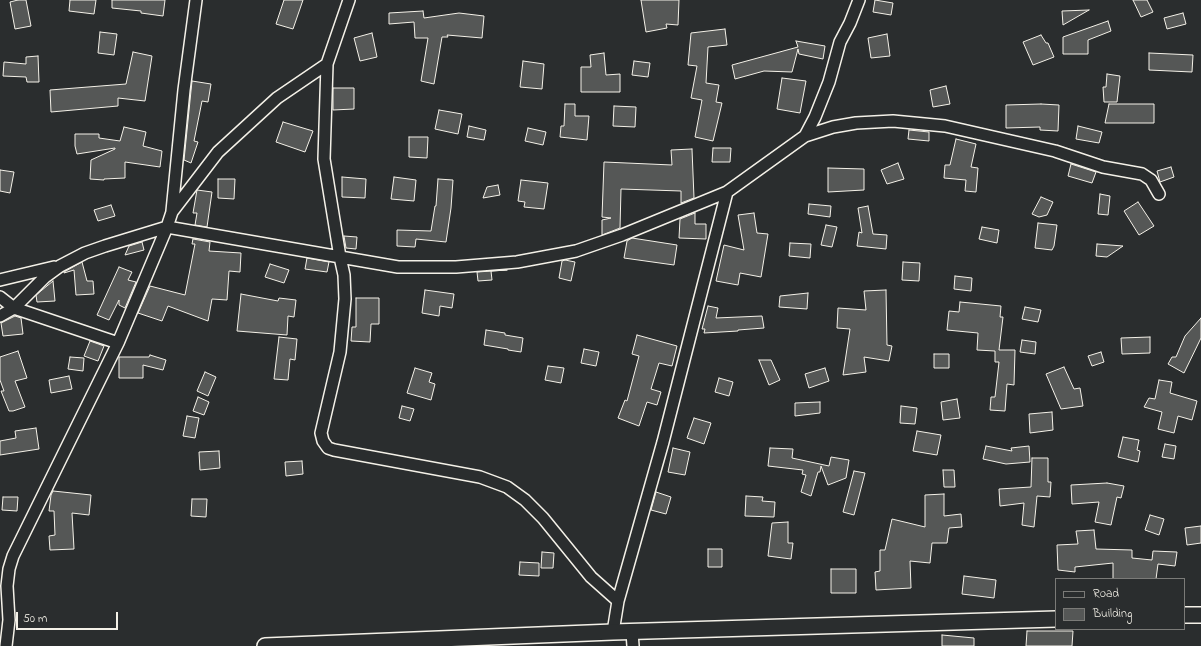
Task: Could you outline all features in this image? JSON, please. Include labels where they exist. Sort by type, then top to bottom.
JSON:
[{"type":"street","points":[[6,646],[9,620],[7,586],[13,556],[118,343],[172,212],[184,90],[196,0]]},
{"type":"street","points":[[349,0],[327,64],[324,160],[344,275],[345,299],[340,352],[321,433],[325,445],[334,450],[480,477],[507,487],[525,500],[539,513],[592,577],[618,601]]},
{"type":"street","points":[[805,136],[815,117],[829,82],[840,42],[859,0]]},
{"type":"street","points":[[172,212],[218,152],[277,98],[327,64]]},
{"type":"street","points":[[0,316],[14,308],[45,277],[60,266],[85,253],[167,227],[398,267],[456,267],[517,262],[576,251],[622,235],[727,192],[805,136],[833,127],[856,123],[893,121],[945,126],[1055,150],[1103,167],[1142,174],[1151,180],[1158,194]]},
{"type":"street","points":[[613,632],[618,601],[663,442],[727,192]]},
{"type":"street","points":[[0,280],[60,266]]},
{"type":"street","points":[[0,297],[14,308],[118,343]]},
{"type":"street","points":[[1185,616],[1201,615]]},
{"type":"street","points":[[266,646],[613,632],[632,639],[1055,619]]},
{"type":"building","points":[[26,0],[31,26],[15,29],[10,2]]},
{"type":"building","points":[[70,0],[96,0],[94,14],[69,11]]},
{"type":"building","points":[[112,0],[165,0],[163,16],[141,13],[141,11],[112,8]]},
{"type":"building","points":[[284,0],[303,0],[293,29],[276,24]]},
{"type":"building","points":[[641,0],[679,0],[678,25],[666,24],[667,28],[646,32]]},
{"type":"building","points":[[875,0],[893,3],[891,15],[873,12]]},
{"type":"building","points":[[1133,0],[1147,0],[1153,12],[1141,17]]},
{"type":"building","points":[[1089,10],[1063,25],[1062,11]]},
{"type":"building","points":[[423,11],[424,18],[459,13],[484,16],[482,38],[447,35],[448,37],[442,37],[434,84],[421,81],[428,38],[415,38],[414,22],[389,24],[389,13]]},
{"type":"building","points":[[1183,13],[1186,24],[1167,29],[1164,18]]},
{"type":"building","points":[[1108,21],[1111,31],[1088,40],[1088,54],[1063,54],[1063,37]]},
{"type":"building","points":[[725,29],[727,45],[708,47],[706,83],[719,85],[716,102],[722,103],[713,141],[695,137],[702,100],[691,98],[697,66],[688,65],[691,33]]},
{"type":"building","points":[[100,32],[117,34],[114,55],[98,53]]},
{"type":"building","points":[[372,33],[377,57],[360,61],[354,38]]},
{"type":"building","points":[[887,34],[890,56],[871,58],[868,38]]},
{"type":"building","points":[[1041,35],[1046,43],[1048,43],[1054,57],[1033,65],[1023,42]]},
{"type":"building","points":[[796,41],[825,46],[823,59],[799,54],[798,49],[792,72],[764,71],[735,79],[732,65],[798,47]]},
{"type":"building","points":[[133,52],[152,56],[145,101],[118,98],[118,106],[51,112],[50,90],[126,84]]},
{"type":"building","points":[[604,53],[606,75],[620,74],[620,92],[581,92],[581,67],[591,67],[590,55]]},
{"type":"building","points":[[1149,53],[1193,55],[1192,72],[1149,70]]},
{"type":"building","points":[[38,56],[39,82],[27,82],[26,77],[3,76],[4,62],[26,64],[26,57]]},
{"type":"building","points":[[523,61],[544,64],[542,89],[520,87]]},
{"type":"building","points":[[634,61],[650,63],[648,77],[632,75]]},
{"type":"building","points":[[1107,74],[1120,76],[1117,102],[1104,102],[1103,87],[1106,87]]},
{"type":"building","points":[[782,78],[806,81],[800,113],[777,109]]},
{"type":"building","points":[[192,81],[211,84],[208,102],[202,101],[194,141],[198,142],[191,163],[184,160]]},
{"type":"building","points":[[946,86],[950,104],[933,107],[930,90]]},
{"type":"building","points":[[333,88],[354,88],[354,109],[333,110]]},
{"type":"building","points":[[565,104],[575,104],[575,116],[589,116],[587,140],[560,137],[561,126],[564,126]]},
{"type":"building","points":[[1109,104],[1154,104],[1154,123],[1105,123]]},
{"type":"building","points":[[1006,105],[1059,105],[1058,131],[1040,130],[1040,127],[1006,128]]},
{"type":"building","points":[[614,106],[636,107],[635,127],[613,126]]},
{"type":"building","points":[[439,110],[462,114],[458,134],[435,129]]},
{"type":"building","points":[[283,122],[313,131],[305,152],[276,142]]},
{"type":"building","points":[[469,126],[486,130],[484,140],[467,137]]},
{"type":"building","points":[[1078,126],[1102,132],[1099,143],[1076,139]]},
{"type":"building","points":[[124,127],[146,132],[143,146],[162,151],[160,167],[125,162],[125,178],[104,180],[90,179],[91,160],[115,148],[77,154],[75,134],[99,134],[99,138],[120,141]]},
{"type":"building","points":[[528,128],[546,132],[543,145],[525,141]]},
{"type":"building","points":[[909,130],[929,132],[929,141],[908,139]]},
{"type":"building","points":[[409,137],[428,137],[427,158],[409,157]]},
{"type":"building","points":[[956,139],[976,144],[971,167],[978,168],[976,192],[965,191],[966,180],[944,178],[945,165],[950,165]]},
{"type":"building","points":[[713,148],[731,148],[730,162],[712,162]]},
{"type":"building","points":[[692,149],[694,198],[681,203],[681,191],[621,189],[620,228],[602,235],[602,220],[611,218],[602,217],[604,162],[672,165],[671,150]]},
{"type":"building","points":[[898,163],[904,179],[887,184],[881,170]]},
{"type":"building","points":[[1071,164],[1096,172],[1092,183],[1068,176]]},
{"type":"building","points":[[1171,167],[1174,177],[1160,182],[1157,171]]},
{"type":"building","points":[[828,168],[864,169],[864,190],[828,192]]},
{"type":"building","points":[[0,170],[14,172],[10,193],[0,191]]},
{"type":"building","points":[[342,177],[366,179],[365,198],[342,197]]},
{"type":"building","points":[[394,177],[416,180],[414,201],[391,199]]},
{"type":"building","points":[[218,179],[235,179],[234,199],[218,198]]},
{"type":"building","points":[[438,179],[453,180],[446,242],[416,239],[415,247],[397,246],[397,230],[431,231],[436,206]]},
{"type":"building","points":[[521,180],[548,183],[544,209],[524,207],[525,202],[518,201]]},
{"type":"building","points":[[498,185],[500,195],[483,198],[487,187]]},
{"type":"building","points":[[197,190],[212,192],[207,227],[195,225],[197,213],[193,213]]},
{"type":"building","points":[[1100,194],[1110,196],[1108,215],[1098,214]]},
{"type":"building","points":[[1041,197],[1053,202],[1047,215],[1039,217],[1032,214]]},
{"type":"building","points":[[1138,202],[1154,226],[1139,235],[1124,211]]},
{"type":"building","points":[[809,204],[831,206],[830,217],[808,214]]},
{"type":"building","points":[[111,205],[115,216],[98,221],[94,210]]},
{"type":"building","points":[[868,206],[873,234],[887,235],[886,249],[857,246],[859,232],[862,233],[858,208]]},
{"type":"building","points":[[695,213],[695,224],[706,224],[706,239],[679,238],[680,219]]},
{"type":"building","points":[[754,213],[757,233],[768,234],[761,277],[740,273],[738,285],[716,281],[724,245],[744,250],[738,215]]},
{"type":"building","points":[[1038,223],[1057,225],[1052,250],[1035,248]]},
{"type":"building","points":[[826,225],[837,227],[832,247],[821,245]]},
{"type":"building","points":[[982,227],[999,230],[997,243],[979,239]]},
{"type":"building","points":[[344,236],[357,237],[356,249],[346,248]]},
{"type":"building","points":[[632,238],[677,245],[674,265],[624,258],[627,241]]},
{"type":"building","points":[[193,239],[210,242],[209,251],[241,253],[240,272],[229,271],[227,300],[212,299],[208,321],[168,306],[162,321],[138,313],[150,286],[185,295],[195,244],[192,244]]},
{"type":"building","points":[[142,242],[144,250],[125,255],[129,246]]},
{"type":"building","points":[[790,243],[811,244],[810,258],[789,256]]},
{"type":"building","points":[[1097,244],[1123,246],[1107,257],[1096,256]]},
{"type":"building","points":[[307,258],[329,262],[327,272],[305,269]]},
{"type":"building","points":[[565,260],[575,262],[571,281],[559,278],[562,261]]},
{"type":"building","points":[[82,262],[87,281],[93,281],[94,294],[76,295],[74,270],[64,273]]},
{"type":"building","points":[[903,262],[920,263],[919,281],[902,280]]},
{"type":"building","points":[[270,264],[289,270],[284,283],[265,277]]},
{"type":"building","points":[[119,267],[132,272],[128,280],[136,282],[125,308],[119,305],[119,300],[109,320],[97,315]]},
{"type":"building","points":[[491,271],[492,280],[478,281],[477,272]]},
{"type":"building","points":[[955,276],[972,278],[971,291],[954,289]]},
{"type":"building","points":[[53,281],[55,301],[37,302],[36,295]]},
{"type":"building","points":[[425,290],[454,294],[452,308],[440,306],[439,316],[422,313]]},
{"type":"building","points":[[886,290],[887,345],[892,346],[889,361],[864,357],[866,372],[843,375],[850,329],[837,328],[838,308],[866,310],[864,291]]},
{"type":"building","points":[[808,293],[807,309],[779,307],[780,296]]},
{"type":"building","points":[[241,294],[278,301],[279,298],[296,300],[294,317],[288,316],[287,335],[237,331]]},
{"type":"building","points":[[356,298],[379,298],[379,324],[371,324],[370,342],[351,341],[352,327],[356,327]]},
{"type":"building","points":[[960,302],[1001,306],[1000,317],[1003,317],[999,350],[1015,350],[1014,385],[1007,384],[1005,411],[990,410],[991,397],[995,397],[999,362],[995,362],[995,351],[977,350],[978,333],[947,330],[949,311],[959,312]]},
{"type":"building","points":[[708,306],[718,308],[716,318],[762,316],[764,328],[704,333],[705,329],[702,329]]},
{"type":"building","points":[[1025,307],[1041,310],[1038,322],[1022,319]]},
{"type":"building","points":[[15,316],[21,318],[23,334],[3,336],[1,323]]},
{"type":"building","points":[[1201,318],[1201,338],[1184,373],[1168,364],[1172,357],[1176,357],[1185,336]]},
{"type":"building","points":[[486,330],[523,338],[521,352],[484,345]]},
{"type":"building","points":[[637,335],[677,346],[672,366],[659,363],[651,389],[661,392],[657,405],[647,402],[639,426],[618,418],[625,400],[627,401],[639,356],[632,354]]},
{"type":"building","points":[[279,337],[297,339],[295,360],[290,359],[288,380],[274,379]]},
{"type":"building","points":[[1150,337],[1150,353],[1122,354],[1121,338]]},
{"type":"building","points":[[1022,340],[1036,342],[1035,354],[1020,352]]},
{"type":"building","points":[[90,341],[104,346],[98,361],[84,356]]},
{"type":"building","points":[[584,349],[599,352],[596,366],[581,363]]},
{"type":"building","points":[[18,351],[27,378],[15,381],[25,407],[9,411],[1,391],[4,391],[0,380],[0,357]]},
{"type":"building","points":[[1101,352],[1104,362],[1092,366],[1088,356]]},
{"type":"building","points":[[934,354],[949,354],[949,368],[934,368]]},
{"type":"building","points":[[150,355],[166,360],[163,370],[143,365],[143,378],[119,378],[119,357],[149,357]]},
{"type":"building","points":[[70,357],[84,358],[83,371],[68,369]]},
{"type":"building","points":[[759,360],[771,360],[780,380],[769,385]]},
{"type":"building","points":[[548,366],[564,368],[561,383],[545,380]]},
{"type":"building","points":[[1064,367],[1074,389],[1080,388],[1083,406],[1061,409],[1046,374]]},
{"type":"building","points":[[415,368],[432,373],[429,382],[435,384],[431,400],[407,393]]},
{"type":"building","points":[[825,368],[829,381],[809,388],[805,374]]},
{"type":"building","points":[[205,372],[216,377],[208,396],[197,391]]},
{"type":"building","points":[[69,376],[72,389],[51,393],[49,380]]},
{"type":"building","points":[[719,378],[733,382],[729,396],[715,392]]},
{"type":"building","points":[[1159,380],[1172,382],[1170,393],[1197,401],[1192,420],[1178,416],[1174,433],[1158,429],[1162,412],[1144,407],[1149,398],[1155,399]]},
{"type":"building","points":[[198,397],[209,402],[204,415],[193,411]]},
{"type":"building","points":[[957,399],[960,418],[943,420],[941,402]]},
{"type":"building","points":[[820,402],[820,413],[795,416],[795,403]]},
{"type":"building","points":[[402,406],[414,409],[410,421],[399,418]]},
{"type":"building","points":[[901,406],[917,408],[915,424],[900,423]]},
{"type":"building","points":[[1052,412],[1053,430],[1030,433],[1029,414]]},
{"type":"building","points":[[187,416],[199,418],[195,438],[183,436]]},
{"type":"building","points":[[694,418],[711,423],[704,444],[687,438]]},
{"type":"building","points":[[36,428],[39,449],[0,455],[0,441],[16,438],[15,431]]},
{"type":"building","points":[[917,431],[941,435],[937,455],[913,451]]},
{"type":"building","points":[[1123,437],[1139,440],[1137,450],[1140,451],[1138,462],[1118,457]]},
{"type":"building","points":[[1165,444],[1176,446],[1174,459],[1162,457]]},
{"type":"building","points":[[986,446],[1012,451],[1011,448],[1029,446],[1030,462],[1006,464],[983,459]]},
{"type":"building","points":[[673,448],[690,452],[685,475],[668,472]]},
{"type":"building","points":[[770,448],[793,449],[792,458],[829,466],[831,457],[849,460],[846,478],[828,485],[821,466],[811,496],[801,492],[806,475],[802,474],[803,470],[768,466]]},
{"type":"building","points":[[219,451],[220,468],[200,470],[199,452]]},
{"type":"building","points":[[1032,458],[1048,458],[1048,482],[1051,482],[1050,497],[1037,496],[1034,527],[1022,525],[1024,503],[1000,506],[999,489],[1031,487]]},
{"type":"building","points":[[302,461],[303,474],[286,476],[285,462]]},
{"type":"building","points":[[943,470],[954,470],[955,487],[944,487]]},
{"type":"building","points":[[854,471],[865,473],[854,515],[843,512]]},
{"type":"building","points":[[1107,483],[1124,486],[1121,498],[1117,497],[1111,525],[1095,522],[1099,502],[1072,504],[1071,485]]},
{"type":"building","points":[[53,491],[91,495],[89,515],[72,513],[74,549],[50,550],[49,536],[55,535],[54,511],[49,511]]},
{"type":"building","points":[[656,492],[671,497],[666,514],[651,510]]},
{"type":"building","points":[[944,494],[944,516],[961,514],[962,527],[949,528],[947,543],[932,543],[930,563],[910,561],[911,588],[876,590],[875,572],[880,571],[880,550],[885,550],[892,519],[925,527],[925,495]]},
{"type":"building","points":[[746,496],[763,497],[762,501],[775,502],[774,517],[745,516]]},
{"type":"building","points":[[3,497],[18,497],[17,511],[2,510]]},
{"type":"building","points":[[192,499],[207,499],[206,517],[191,516]]},
{"type":"building","points":[[1150,515],[1164,519],[1159,535],[1145,530]]},
{"type":"building","points":[[788,522],[788,543],[793,543],[791,559],[768,556],[772,523]]},
{"type":"building","points":[[1201,526],[1201,543],[1187,545],[1185,528]]},
{"type":"building","points":[[1094,530],[1096,549],[1132,550],[1132,558],[1152,560],[1153,551],[1177,552],[1175,566],[1158,564],[1156,578],[1113,578],[1113,563],[1075,567],[1075,572],[1058,570],[1057,545],[1078,544],[1076,531]]},
{"type":"building","points":[[708,549],[722,549],[722,567],[708,567]]},
{"type":"building","points":[[542,552],[554,553],[553,568],[541,568]]},
{"type":"building","points":[[520,562],[539,563],[539,576],[519,575]]},
{"type":"building","points":[[831,569],[856,569],[856,593],[831,593]]},
{"type":"building","points":[[964,576],[996,580],[994,598],[962,594]]},
{"type":"building","points":[[1027,631],[1073,631],[1072,646],[1026,646]]},
{"type":"building","points":[[942,635],[974,638],[974,646],[942,646]]}]
